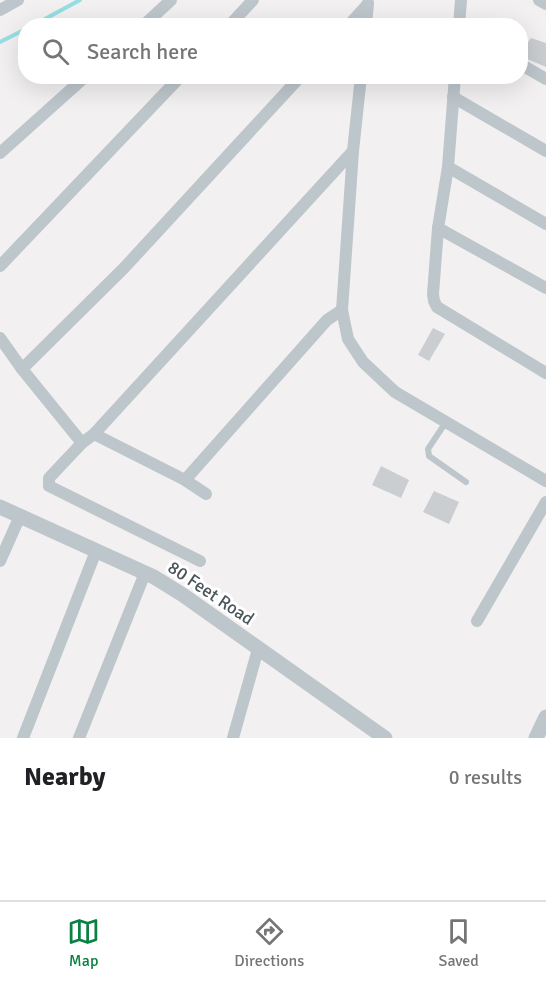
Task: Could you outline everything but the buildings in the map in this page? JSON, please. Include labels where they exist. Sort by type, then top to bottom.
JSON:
[{"type":"street","points":[[0,10],[18,0]]},
{"type":"street","points":[[151,18],[171,0]]},
{"type":"street","points":[[236,18],[253,0]]},
{"type":"street","points":[[460,18],[461,0]]},
{"type":"street","points":[[539,0],[546,4]]},
{"type":"street","points":[[355,18],[369,2]]},
{"type":"street","points":[[367,18],[369,2]]},
{"type":"street","points":[[528,69],[546,79]]},
{"type":"street","points":[[0,153],[77,84]]},
{"type":"street","points":[[0,266],[173,84]]},
{"type":"street","points":[[22,369],[124,268],[294,84]]},
{"type":"street","points":[[360,84],[342,310],[348,339],[363,362],[395,392],[546,482]]},
{"type":"street","points":[[454,84],[448,167],[438,228],[434,301],[437,307],[546,373]]},
{"type":"street","points":[[453,97],[546,151]]},
{"type":"street","points":[[200,561],[49,486],[49,478],[82,443],[94,434],[354,151]]},
{"type":"street","points":[[448,167],[546,224]]},
{"type":"street","points":[[438,228],[546,288]]},
{"type":"street","points":[[185,480],[327,320],[342,310]]},
{"type":"street","points":[[0,338],[82,443]]},
{"type":"street","points":[[94,434],[185,480],[206,494]]},
{"type":"street","points":[[477,621],[546,502]]},
{"type":"street","name":"80 Feet Road","points":[[0,507],[145,573],[183,595],[385,738]]},
{"type":"street","points":[[0,561],[20,516]]},
{"type":"street","points":[[23,738],[96,551]]},
{"type":"street","points":[[80,738],[145,573]]},
{"type":"street","points":[[233,738],[258,649]]},
{"type":"street","points":[[536,738],[546,717]]},
{"type":"lane","points":[[446,422],[428,449],[429,456],[466,482]]},
{"type":"waterway","points":[[47,18],[80,0]]},
{"type":"waterway","points":[[0,42],[18,33]]}]
